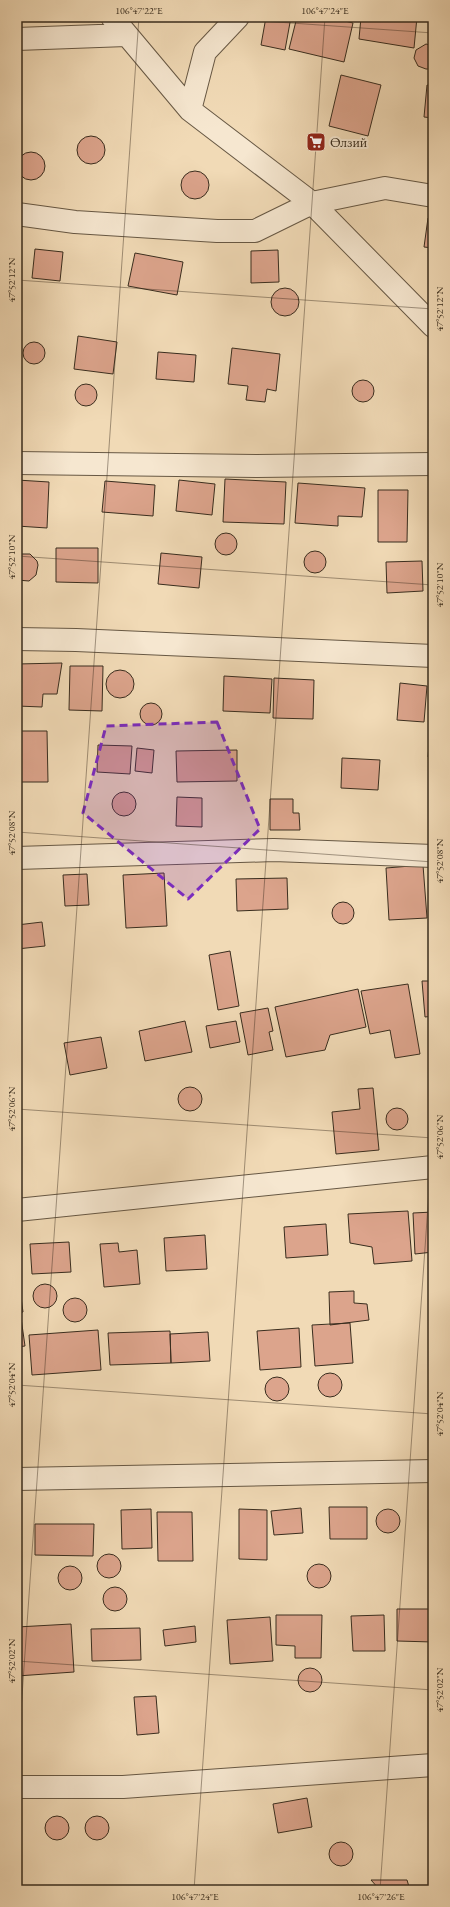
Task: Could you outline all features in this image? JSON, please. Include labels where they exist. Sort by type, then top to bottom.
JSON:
[{"type":"street","points":[[112,17],[190,110],[312,203],[433,326]]},
{"type":"street","points":[[190,110],[205,52],[238,17]]},
{"type":"street","points":[[17,39],[126,35]]},
{"type":"street","points":[[17,214],[75,222],[217,231],[256,231],[312,203],[385,188],[433,196]]},
{"type":"street","points":[[17,463],[257,466],[433,464]]},
{"type":"street","points":[[17,639],[76,640],[433,656]]},
{"type":"street","points":[[17,858],[274,850],[433,856]]},
{"type":"street","points":[[17,1210],[433,1167]]},
{"type":"street","points":[[17,1479],[433,1471]]},
{"type":"street","points":[[17,1787],[123,1787],[433,1765]]},
{"type":"highlighted area","points":[[217,722],[260,829],[188,899],[83,813],[106,726]]},
{"type":"building","points":[[266,17],[291,17],[285,50],[261,45]]},
{"type":"building","points":[[297,17],[329,17],[353,23],[344,62],[289,49]]},
{"type":"building","points":[[361,17],[417,17],[414,48],[359,39]]},
{"type":"building","points":[[426,44],[433,46],[433,68],[430,69],[418,66],[414,58],[416,50]]},
{"type":"building","points":[[341,75],[381,85],[368,136],[329,126]]},
{"type":"building","points":[[427,85],[433,86],[433,118],[424,117]]},
{"type":"building","points":[[91,136],[101,140],[105,150],[101,160],[91,164],[81,160],[77,150],[81,140]]},
{"type":"building","points":[[31,152],[41,156],[45,166],[41,176],[31,180],[21,176],[17,166],[21,156]]},
{"type":"building","points":[[195,171],[205,175],[209,185],[205,195],[195,199],[185,195],[181,185],[185,175]]},
{"type":"building","points":[[428,218],[433,219],[433,248],[424,247]]},
{"type":"building","points":[[35,249],[63,252],[60,281],[32,278]]},
{"type":"building","points":[[278,250],[279,282],[251,283],[251,251]]},
{"type":"building","points":[[135,253],[183,262],[177,295],[128,286]]},
{"type":"building","points":[[285,288],[295,292],[299,302],[295,312],[285,316],[275,312],[271,302],[275,292]]},
{"type":"building","points":[[78,336],[117,342],[113,374],[74,369]]},
{"type":"building","points":[[34,342],[42,345],[45,353],[42,361],[34,364],[26,361],[23,353],[26,345]]},
{"type":"building","points":[[232,348],[280,354],[276,391],[267,389],[265,402],[246,400],[248,386],[228,384]]},
{"type":"building","points":[[158,352],[196,355],[194,382],[156,379]]},
{"type":"building","points":[[363,380],[371,383],[374,391],[371,399],[363,402],[355,399],[352,391],[355,383]]},
{"type":"building","points":[[86,384],[94,387],[97,395],[94,403],[86,406],[78,403],[75,395],[78,387]]},
{"type":"building","points":[[225,479],[286,482],[284,524],[223,522]]},
{"type":"building","points":[[17,480],[49,482],[47,528],[17,526]]},
{"type":"building","points":[[179,480],[215,484],[212,515],[176,511]]},
{"type":"building","points":[[105,481],[155,485],[153,516],[102,512]]},
{"type":"building","points":[[298,483],[365,488],[362,517],[338,516],[338,526],[295,523]]},
{"type":"building","points":[[378,490],[408,490],[407,542],[378,542]]},
{"type":"building","points":[[226,533],[234,536],[237,544],[234,552],[226,555],[218,552],[215,544],[218,536]]},
{"type":"building","points":[[56,548],[98,548],[98,583],[56,582]]},
{"type":"building","points":[[315,551],[323,554],[326,562],[323,570],[315,573],[307,570],[304,562],[307,554]]},
{"type":"building","points":[[161,553],[202,557],[199,588],[158,584]]},
{"type":"building","points":[[30,554],[37,561],[38,565],[36,575],[29,581],[17,580],[17,555]]},
{"type":"building","points":[[422,561],[423,591],[387,593],[386,562]]},
{"type":"building","points":[[62,663],[57,694],[43,694],[42,707],[17,706],[17,664]]},
{"type":"building","points":[[70,666],[103,666],[102,711],[69,710]]},
{"type":"building","points":[[120,670],[130,674],[134,684],[130,694],[120,698],[110,694],[106,684],[110,674]]},
{"type":"building","points":[[224,676],[272,679],[270,713],[223,711]]},
{"type":"building","points":[[274,678],[314,680],[313,719],[273,718]]},
{"type":"building","points":[[400,683],[427,686],[424,722],[397,720]]},
{"type":"building","points":[[151,703],[159,706],[162,714],[159,722],[151,725],[143,722],[140,714],[143,706]]},
{"type":"building","points":[[431,722],[433,722],[433,758],[428,757]]},
{"type":"building","points":[[17,731],[47,731],[48,782],[17,782]]},
{"type":"building","points":[[98,745],[132,746],[130,774],[97,772]]},
{"type":"building","points":[[137,748],[154,750],[152,773],[135,771]]},
{"type":"building","points":[[237,750],[237,781],[177,782],[176,751]]},
{"type":"building","points":[[342,758],[380,760],[378,790],[341,788]]},
{"type":"building","points":[[124,792],[132,796],[136,804],[132,812],[124,816],[116,812],[112,804],[116,796]]},
{"type":"building","points":[[17,795],[21,795],[20,809],[17,809]]},
{"type":"building","points":[[177,797],[202,798],[202,827],[176,826]]},
{"type":"building","points":[[270,799],[293,799],[293,813],[299,813],[300,830],[270,830]]},
{"type":"building","points":[[423,865],[427,918],[389,920],[386,868]]},
{"type":"building","points":[[164,873],[167,926],[126,928],[123,875]]},
{"type":"building","points":[[87,874],[89,905],[65,906],[63,875]]},
{"type":"building","points":[[287,878],[288,909],[237,911],[236,879]]},
{"type":"building","points":[[343,902],[351,905],[354,913],[351,921],[343,924],[335,921],[332,913],[335,905]]},
{"type":"building","points":[[42,922],[45,946],[17,949],[17,925]]},
{"type":"building","points":[[230,951],[239,1006],[218,1010],[209,955]]},
{"type":"building","points":[[422,981],[433,981],[433,1016],[425,1017]]},
{"type":"building","points":[[408,984],[420,1054],[395,1058],[390,1030],[370,1034],[361,991]]},
{"type":"building","points":[[358,989],[366,1027],[330,1035],[325,1050],[286,1057],[275,1007]]},
{"type":"building","points":[[268,1008],[273,1031],[269,1032],[273,1050],[248,1055],[240,1013]]},
{"type":"building","points":[[185,1021],[192,1052],[145,1061],[139,1031]]},
{"type":"building","points":[[236,1021],[240,1042],[210,1048],[206,1026]]},
{"type":"building","points":[[101,1037],[107,1068],[70,1075],[64,1043]]},
{"type":"building","points":[[190,1087],[199,1090],[202,1099],[199,1108],[190,1111],[181,1108],[178,1099],[181,1090]]},
{"type":"building","points":[[373,1088],[379,1150],[336,1154],[332,1112],[360,1109],[358,1089]]},
{"type":"building","points":[[397,1108],[405,1111],[408,1119],[405,1127],[397,1130],[389,1127],[386,1119],[389,1111]]},
{"type":"building","points":[[408,1211],[412,1261],[374,1264],[372,1247],[350,1243],[348,1214]]},
{"type":"building","points":[[433,1212],[433,1252],[415,1254],[413,1213]]},
{"type":"building","points":[[326,1224],[328,1255],[286,1258],[284,1227]]},
{"type":"building","points":[[205,1235],[207,1269],[166,1271],[164,1238]]},
{"type":"building","points":[[69,1242],[71,1272],[32,1274],[30,1244]]},
{"type":"building","points":[[118,1243],[119,1252],[137,1250],[140,1284],[104,1287],[100,1244]]},
{"type":"building","points":[[17,1283],[19,1283],[23,1312],[17,1313]]},
{"type":"building","points":[[45,1284],[54,1287],[57,1296],[54,1305],[45,1308],[36,1305],[33,1296],[36,1287]]},
{"type":"building","points":[[354,1291],[354,1303],[367,1304],[369,1320],[330,1325],[329,1292]]},
{"type":"building","points":[[75,1298],[84,1301],[87,1310],[84,1319],[75,1322],[66,1319],[63,1310],[66,1301]]},
{"type":"building","points":[[21,1318],[25,1346],[17,1347],[17,1319]]},
{"type":"building","points":[[350,1323],[353,1363],[315,1366],[312,1325]]},
{"type":"building","points":[[299,1328],[301,1367],[260,1370],[257,1331]]},
{"type":"building","points":[[98,1330],[101,1370],[32,1375],[29,1335]]},
{"type":"building","points":[[170,1331],[171,1363],[110,1365],[108,1333]]},
{"type":"building","points":[[208,1332],[210,1361],[171,1363],[170,1334]]},
{"type":"building","points":[[330,1373],[339,1376],[342,1385],[339,1394],[330,1397],[321,1394],[318,1385],[321,1376]]},
{"type":"building","points":[[277,1377],[286,1380],[289,1389],[286,1398],[277,1401],[268,1398],[265,1389],[268,1380]]},
{"type":"building","points":[[329,1507],[367,1507],[367,1539],[330,1539]]},
{"type":"building","points":[[301,1508],[303,1533],[274,1535],[271,1511]]},
{"type":"building","points":[[151,1509],[152,1548],[122,1549],[121,1510]]},
{"type":"building","points":[[239,1509],[267,1510],[267,1560],[239,1559]]},
{"type":"building","points":[[388,1509],[397,1512],[400,1521],[397,1530],[388,1533],[379,1530],[376,1521],[379,1512]]},
{"type":"building","points":[[157,1512],[192,1512],[193,1561],[158,1561]]},
{"type":"building","points":[[35,1524],[94,1524],[93,1556],[35,1555]]},
{"type":"building","points":[[109,1554],[118,1557],[121,1566],[118,1575],[109,1578],[100,1575],[97,1566],[100,1557]]},
{"type":"building","points":[[319,1564],[328,1567],[331,1576],[328,1585],[319,1588],[310,1585],[307,1576],[310,1567]]},
{"type":"building","points":[[70,1566],[79,1569],[82,1578],[79,1587],[70,1590],[61,1587],[58,1578],[61,1569]]},
{"type":"building","points":[[115,1587],[124,1590],[127,1599],[124,1608],[115,1611],[106,1608],[103,1599],[106,1590]]},
{"type":"building","points":[[397,1609],[433,1609],[433,1642],[397,1641]]},
{"type":"building","points":[[276,1615],[322,1615],[321,1658],[295,1658],[295,1646],[276,1645]]},
{"type":"building","points":[[384,1615],[385,1651],[353,1651],[351,1616]]},
{"type":"building","points":[[270,1617],[273,1661],[230,1664],[227,1620]]},
{"type":"building","points":[[71,1624],[74,1672],[17,1676],[17,1627]]},
{"type":"building","points":[[195,1626],[196,1642],[165,1646],[163,1630]]},
{"type":"building","points":[[140,1628],[141,1660],[92,1661],[91,1629]]},
{"type":"building","points":[[310,1668],[319,1671],[322,1680],[319,1689],[310,1692],[301,1689],[298,1680],[301,1671]]},
{"type":"building","points":[[156,1696],[159,1733],[137,1735],[134,1697]]},
{"type":"building","points":[[307,1798],[312,1827],[278,1833],[273,1804]]},
{"type":"building","points":[[17,1809],[19,1809],[17,1829]]},
{"type":"building","points":[[57,1816],[66,1819],[69,1828],[66,1837],[57,1840],[48,1837],[45,1828],[48,1819]]},
{"type":"building","points":[[97,1816],[106,1819],[109,1828],[106,1837],[97,1840],[88,1837],[85,1828],[88,1819]]},
{"type":"building","points":[[341,1842],[350,1845],[353,1854],[350,1863],[341,1866],[332,1863],[329,1854],[332,1845]]},
{"type":"building","points":[[371,1880],[407,1880],[410,1890],[380,1890]]},
{"type":"place","name":"Өлзий","points":[[316,142]]}]
